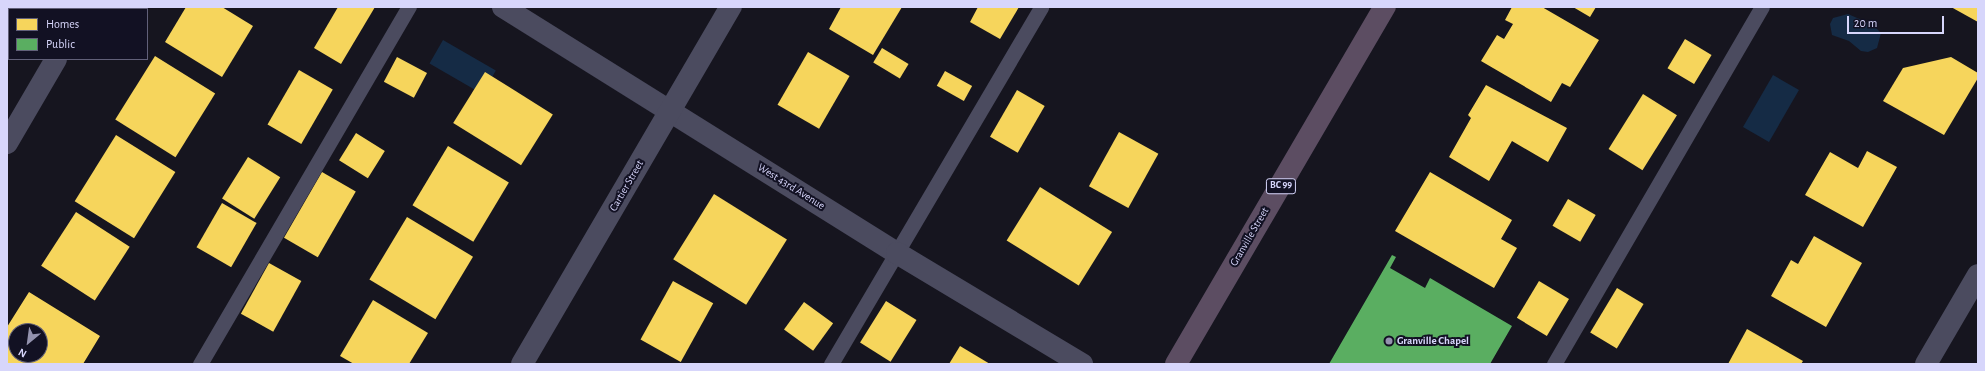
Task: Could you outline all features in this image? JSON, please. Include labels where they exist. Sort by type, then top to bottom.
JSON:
[{"type":"highway","name":"Granville Street","points":[[1176,364],[1385,7]]},
{"type":"street","name":"West 43rd Avenue","points":[[503,7],[897,253],[1082,364]]},
{"type":"street","name":"Cartier Street","points":[[522,364],[731,7]]},
{"type":"street","points":[[7,143],[55,60]]},
{"type":"street","points":[[1926,364],[1978,275]]},
{"type":"lane","points":[[200,364],[409,7]]},
{"type":"lane","points":[[831,364],[1041,7]]},
{"type":"lane","points":[[1554,364],[1762,7]]},
{"type":"water","points":[[1848,14],[1873,25],[1881,33],[1877,48],[1868,52],[1861,51],[1849,41],[1832,35],[1830,24],[1833,18]]},
{"type":"water","points":[[443,40],[496,70],[482,94],[430,63]]},
{"type":"water","points":[[1773,75],[1799,90],[1769,142],[1743,127]]},
{"type":"building: Homes","points":[[186,7],[222,7],[253,26],[222,77],[165,42]]},
{"type":"building: Homes","points":[[338,7],[375,7],[341,64],[314,48]]},
{"type":"building: Homes","points":[[841,7],[902,7],[873,55],[829,29]]},
{"type":"building: Homes","points":[[978,7],[1019,7],[1000,39],[970,22]]},
{"type":"building: Homes","points":[[1512,7],[1542,7],[1599,40],[1570,87],[1562,83],[1551,102],[1481,61],[1497,35],[1504,39],[1513,24],[1505,20]]},
{"type":"building: Homes","points":[[1573,7],[1596,7],[1590,17]]},
{"type":"building: Homes","points":[[1951,7],[1978,7],[1978,22]]},
{"type":"building: Homes","points":[[1685,39],[1712,55],[1694,84],[1667,68]]},
{"type":"building: Homes","points":[[882,48],[909,64],[900,79],[873,63]]},
{"type":"building: Homes","points":[[808,52],[850,76],[819,129],[778,105]]},
{"type":"building: Homes","points":[[155,56],[215,94],[175,157],[115,120]]},
{"type":"building: Homes","points":[[397,57],[427,73],[414,98],[384,82]]},
{"type":"building: Homes","points":[[1951,57],[1978,73],[1978,78],[1944,135],[1883,101],[1903,68]]},
{"type":"building: Homes","points":[[299,70],[333,90],[301,144],[268,125]]},
{"type":"building: Homes","points":[[945,71],[972,86],[964,101],[937,86]]},
{"type":"building: Homes","points":[[485,72],[553,114],[521,165],[453,123]]},
{"type":"building: Homes","points":[[1486,85],[1567,128],[1548,162],[1512,141],[1489,181],[1449,157],[1471,118],[1468,115]]},
{"type":"building: Homes","points":[[1017,90],[1045,106],[1018,153],[990,137]]},
{"type":"building: Homes","points":[[1643,94],[1677,115],[1642,170],[1609,149]]},
{"type":"building: Homes","points":[[1119,132],[1158,154],[1128,208],[1089,186]]},
{"type":"building: Homes","points":[[356,133],[385,151],[368,178],[339,160]]},
{"type":"building: Homes","points":[[116,135],[175,172],[134,238],[75,201]]},
{"type":"building: Homes","points":[[448,146],[509,183],[473,242],[412,205]]},
{"type":"building: Homes","points":[[1867,151],[1897,167],[1863,227],[1805,195],[1830,152],[1858,168]]},
{"type":"building: Homes","points":[[248,157],[280,177],[254,219],[222,199]]},
{"type":"building: Homes","points":[[322,172],[356,192],[318,257],[284,238]]},
{"type":"building: Homes","points":[[1430,172],[1512,220],[1501,239],[1517,248],[1494,288],[1395,231]]},
{"type":"building: Homes","points":[[1040,187],[1112,232],[1079,285],[1007,240]]},
{"type":"building: Homes","points":[[714,194],[787,240],[746,305],[673,259]]},
{"type":"building: Homes","points":[[1568,199],[1596,215],[1580,242],[1552,226]]},
{"type":"building: Homes","points":[[222,203],[257,223],[231,267],[196,247]]},
{"type":"building: Homes","points":[[76,212],[130,247],[95,301],[41,266]]},
{"type":"building: Homes","points":[[407,217],[473,257],[435,319],[369,280]]},
{"type":"building: Homes","points":[[1814,236],[1862,263],[1826,327],[1771,296],[1791,260],[1798,264]]},
{"type":"building: Homes","points":[[269,263],[301,281],[273,332],[241,314]]},
{"type":"building: Homes","points":[[673,281],[713,303],[681,362],[641,340]]},
{"type":"building: Homes","points":[[1539,281],[1569,299],[1547,336],[1517,318]]},
{"type":"building: Homes","points":[[1617,288],[1644,304],[1617,349],[1590,333]]},
{"type":"building: Homes","points":[[29,292],[100,336],[83,364],[7,364],[8,325],[8,363],[48,363],[48,323],[10,323]]},
{"type":"building: Homes","points":[[373,300],[428,333],[409,364],[354,364],[340,356]]},
{"type":"building: Homes","points":[[886,301],[917,320],[891,362],[860,343]]},
{"type":"building: Homes","points":[[804,302],[833,323],[813,351],[784,330]]},
{"type":"building: Homes","points":[[1747,329],[1803,361],[1801,364],[1728,364]]},
{"type":"building: Homes","points":[[960,346],[990,364],[949,364]]},
{"type":"building: Public","points":[[1392,255],[1396,257],[1390,268],[1425,288],[1430,278],[1512,326],[1490,364],[1329,364]]},
{"type":"place","name":"Granville Chapel","points":[[1389,341]]}]
